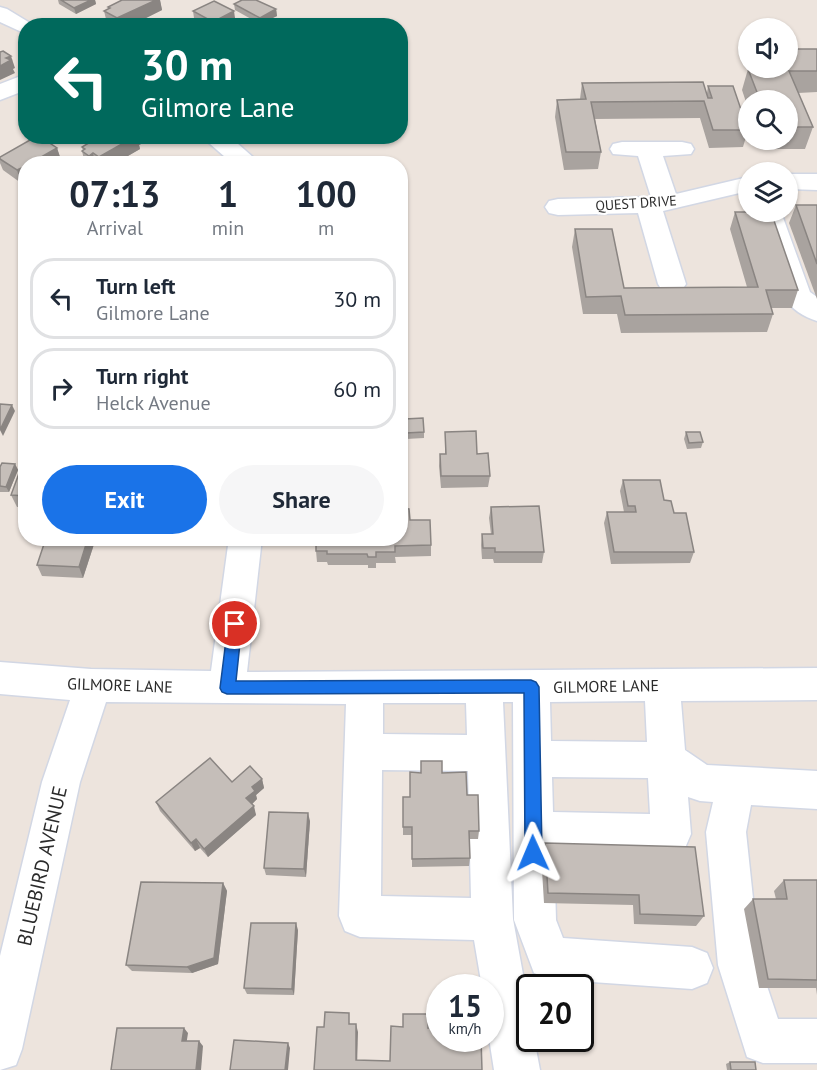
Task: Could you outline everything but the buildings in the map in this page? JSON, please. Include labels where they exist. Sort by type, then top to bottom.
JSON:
[{"type":"street","points":[[0,13],[18,23]]},
{"type":"street","points":[[0,93],[18,85]]},
{"type":"street","points":[[223,144],[239,156]]},
{"type":"street","points":[[648,149],[672,284]]},
{"type":"street","points":[[622,150],[682,149]]},
{"type":"street","points":[[798,182],[817,182]]},
{"type":"street","name":"QUEST DRIVE","points":[[558,207],[657,204],[738,186]]},
{"type":"street","points":[[772,222],[798,297],[817,311]]},
{"type":"street","points":[[227,688],[245,546]]},
{"type":"street","name":"GILMORE LANE","points":[[0,678],[91,685],[227,688],[817,684]]},
{"type":"street","name":"BLUEBIRD AVENUE","points":[[0,1049],[61,782],[87,707],[91,685]]},
{"type":"street","points":[[533,831],[671,834],[662,686]]},
{"type":"street","points":[[484,687],[492,919],[517,1070]]},
{"type":"street","points":[[531,687],[535,920],[549,958],[692,968]]},
{"type":"street","points":[[365,688],[360,916],[492,919]]},
{"type":"street","points":[[362,752],[486,753]]},
{"type":"street","points":[[532,759],[668,759],[700,783],[817,790]]},
{"type":"street","points":[[736,784],[726,832],[738,954],[763,1041],[817,1041]]},
{"type":"route","points":[[235,624],[227,688],[531,687],[533,853]]}]
